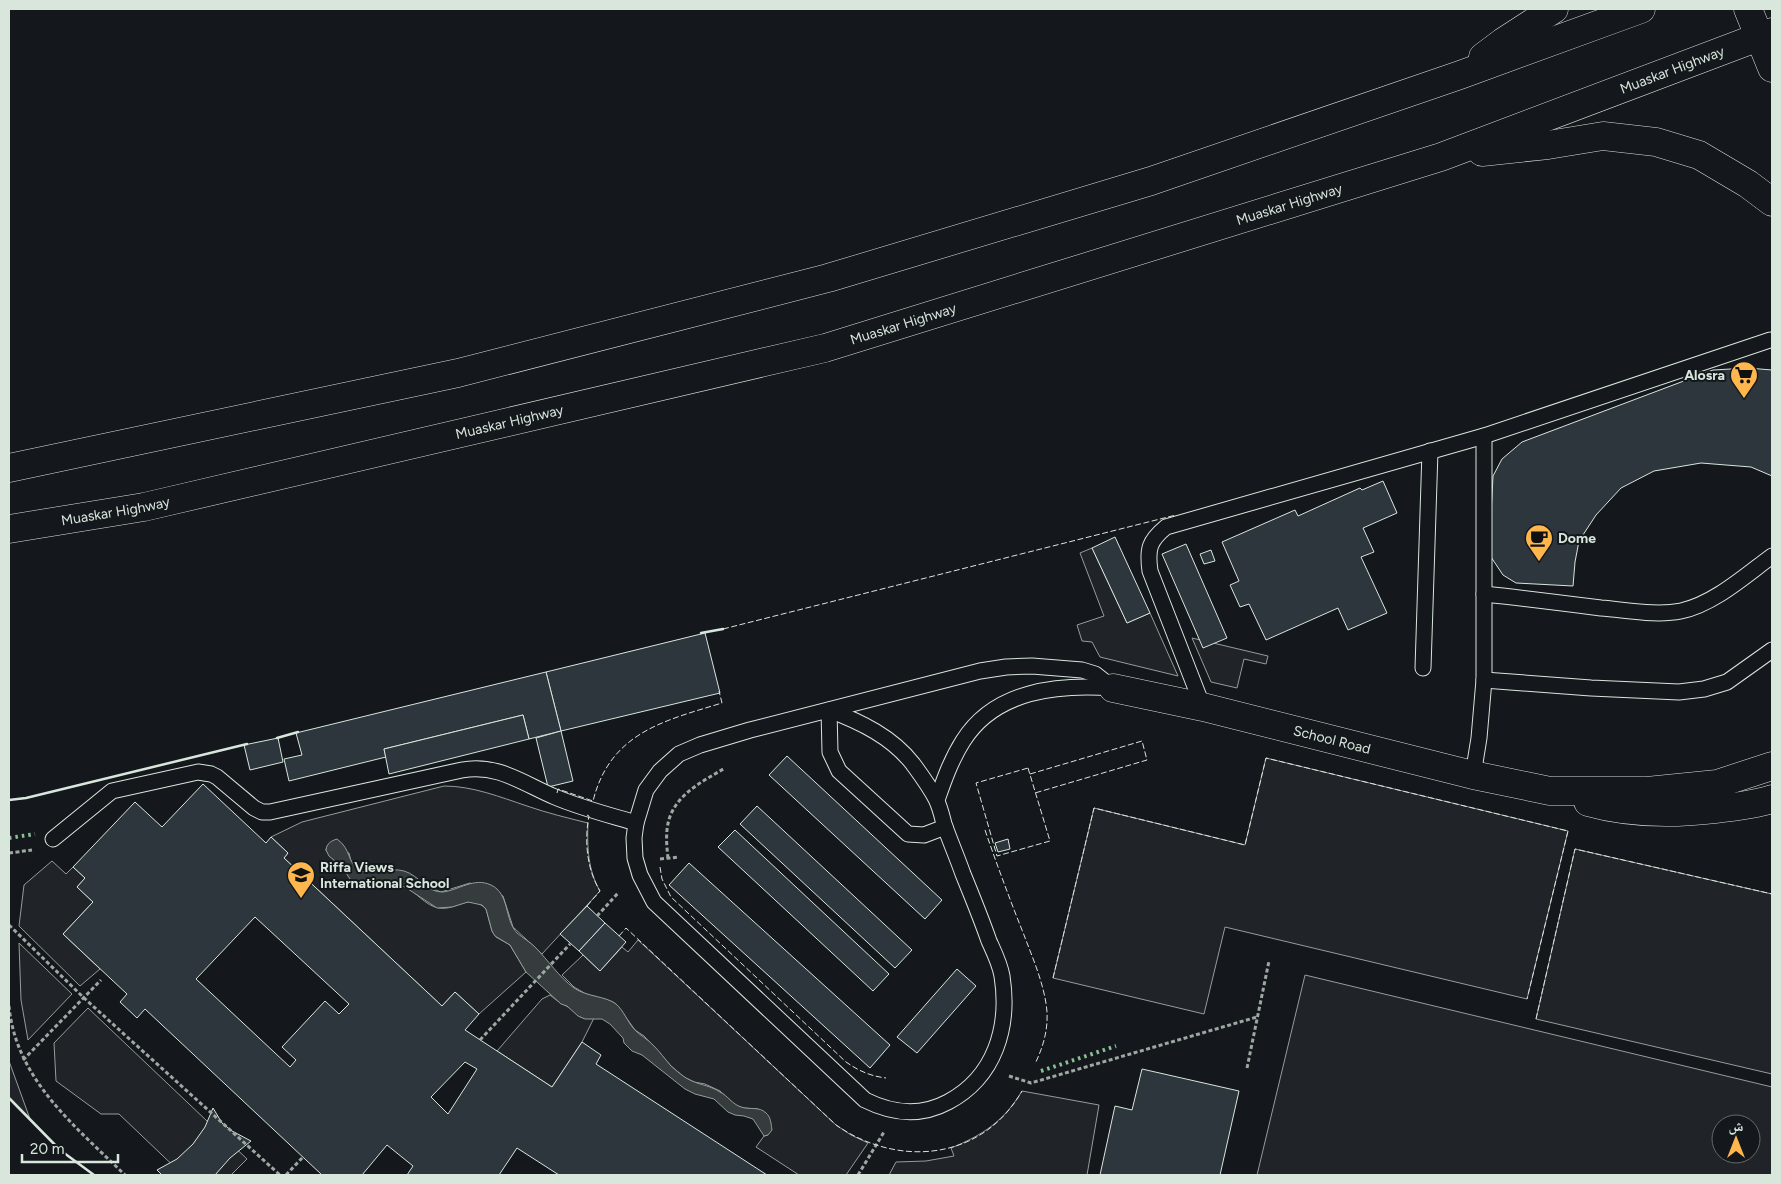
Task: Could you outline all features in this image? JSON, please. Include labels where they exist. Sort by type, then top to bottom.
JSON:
[{"type":"main road","points":[[1460,76],[1503,42],[1554,9]]},
{"type":"main road","points":[[9,468],[458,373],[828,278],[1151,181],[1460,76],[1641,9]]},
{"type":"main road","points":[[1748,9],[1766,34],[1772,68]]},
{"type":"main road","name":"Muaskar Highway","points":[[9,529],[144,507],[825,348],[1441,157],[1766,34]]},
{"type":"main road","points":[[1441,157],[1548,145],[1602,136],[1656,142],[1699,155],[1748,184],[1772,202]]},
{"type":"main road","name":"School Road","points":[[1113,688],[1203,707],[1473,775],[1550,791],[1599,805],[1634,812],[1678,813],[1753,805],[1772,800]]},
{"type":"main road","name":"School Road","points":[[1550,791],[1647,791],[1717,784],[1772,766]]},
{"type":"lane","points":[[1203,707],[1150,571],[1148,556],[1150,544],[1155,536],[1166,527],[1484,436],[1770,340]]},
{"type":"lane","points":[[1473,775],[1479,738],[1484,680],[1484,436]]},
{"type":"lane","points":[[1423,668],[1430,451]]},
{"type":"lane","points":[[1484,594],[1632,611],[1661,613],[1682,611],[1699,605],[1722,592],[1772,556]]},
{"type":"lane","points":[[1484,680],[1680,692],[1704,689],[1727,682],[1772,650]]},
{"type":"lane","points":[[829,710],[853,719],[874,730],[897,746],[913,764],[937,800],[945,827],[1002,974],[1004,1007],[1002,1028],[994,1055],[975,1083],[958,1097],[936,1108],[896,1112],[881,1108],[865,1100],[654,902],[640,875],[635,858],[634,838],[636,823],[646,790],[660,771],[679,754],[700,745],[750,730],[980,671],[1032,666],[1082,670],[1095,674],[1113,688]]},
{"type":"lane","points":[[937,800],[951,762],[964,740],[980,720],[996,708],[1018,697],[1054,688],[1082,686],[1113,688]]},
{"type":"lane","points":[[829,710],[830,752],[839,771],[908,834],[924,835],[945,827]]},
{"type":"lane","points":[[52,840],[112,791],[198,772],[217,777],[254,808],[262,812],[270,812],[462,770],[474,768],[487,769],[511,776],[555,797],[636,823]]},
{"type":"path","points":[[668,858],[666,831],[674,808],[690,790],[725,768]]},
{"type":"path","points":[[657,860],[679,857]]},
{"type":"path","points":[[597,916],[619,892]]},
{"type":"path","points":[[9,925],[84,998],[280,1175]]},
{"type":"path","points":[[480,1040],[570,944]]},
{"type":"path","points":[[1247,1068],[1268,961]]},
{"type":"path","points":[[24,1060],[101,980]]},
{"type":"path","points":[[9,1006],[12,1031],[28,1069],[59,1110],[125,1175]]},
{"type":"path","points":[[985,1068],[1031,1083],[1257,1018]]},
{"type":"path","points":[[858,1175],[896,1112]]},
{"type":"path","points":[[286,1175],[303,1157]]},
{"type":"shaded area","points":[[1092,548],[1127,623],[1150,613],[1178,676],[1100,657],[1092,642],[1082,641],[1077,625],[1104,616],[1080,553]]},
{"type":"shaded area","points":[[1192,638],[1268,656],[1266,664],[1244,659],[1237,688],[1211,682]]},
{"type":"shaded area","points":[[1266,758],[1568,831],[1527,999],[1225,927],[1204,1014],[1053,978],[1094,808],[1245,845]]},
{"type":"shaded area","points":[[444,786],[476,790],[588,823],[589,859],[600,891],[542,954],[513,927],[503,896],[470,883],[441,892],[425,886],[418,879],[397,871],[375,873],[359,871],[351,861],[349,853],[327,846],[326,850],[339,866],[358,882],[369,888],[399,885],[408,888],[434,907],[445,908],[474,902],[486,909],[492,931],[496,937],[510,945],[526,972],[479,1014],[455,992],[442,1006],[284,858],[288,853],[271,837],[302,822]]},
{"type":"shaded area","points":[[337,839],[345,847],[353,863],[360,871],[404,871],[437,892],[449,891],[479,882],[491,885],[497,889],[504,900],[510,921],[517,933],[535,947],[569,984],[579,991],[612,1001],[621,1010],[634,1029],[652,1044],[671,1066],[686,1078],[717,1090],[738,1106],[763,1111],[769,1116],[772,1130],[768,1135],[764,1136],[753,1119],[728,1112],[714,1099],[685,1089],[642,1055],[632,1051],[610,1024],[602,1019],[585,1019],[561,1004],[526,972],[510,945],[495,936],[486,909],[482,905],[468,902],[452,907],[437,908],[405,887],[397,884],[369,888],[352,882],[342,867],[329,856],[326,850],[330,843]]},
{"type":"shaded area","points":[[1575,849],[1772,894],[1772,1074],[1536,1019]]},
{"type":"shaded area","points":[[52,861],[66,874],[73,867],[85,878],[77,887],[93,902],[63,934],[100,969],[80,986],[19,926],[24,885]]},
{"type":"shaded area","points":[[638,940],[836,1125],[868,1143],[846,1175],[799,1175],[756,1147],[764,1136],[768,1135],[758,1109],[743,1108],[735,1105],[720,1091],[684,1077],[671,1066],[644,1036],[635,1030],[617,1005],[586,994],[574,987],[562,975],[583,955],[600,971],[622,947],[628,952]]},
{"type":"shaded area","points":[[19,943],[72,994],[28,1040],[21,1000]]},
{"type":"shaded area","points":[[1305,975],[1772,1087],[1772,1175],[1257,1175]]},
{"type":"shaded area","points":[[550,995],[581,1017],[594,1018],[582,1042],[552,1087],[497,1051],[542,999]]},
{"type":"shaded area","points":[[88,1008],[247,1159],[231,1175],[183,1175],[119,1114],[101,1114],[56,1081],[54,1043]]},
{"type":"shaded area","points":[[9,1061],[30,1119],[9,1098]]},
{"type":"shaded area","points":[[1022,1091],[1099,1105],[1087,1175],[889,1175],[896,1162],[926,1161],[954,1156],[951,1148],[973,1138],[992,1126],[1008,1111]]},
{"type":"building","points":[[1748,368],[1772,370],[1772,476],[1751,467],[1701,463],[1654,471],[1621,488],[1596,515],[1579,541],[1573,586],[1516,583],[1503,575],[1489,554],[1493,476],[1502,459],[1522,442],[1713,370]]},
{"type":"building","points":[[1383,481],[1397,513],[1363,528],[1374,552],[1361,557],[1387,613],[1348,630],[1338,608],[1266,640],[1249,604],[1240,607],[1230,585],[1239,581],[1222,542],[1295,510],[1298,516],[1360,488],[1362,490]]},
{"type":"building","points":[[1115,537],[1150,613],[1127,623],[1092,548]]},
{"type":"building","points":[[1186,544],[1227,638],[1203,648],[1162,554]]},
{"type":"building","points":[[1211,550],[1215,561],[1204,564],[1200,554]]},
{"type":"building","points":[[705,633],[720,693],[561,731],[546,672]]},
{"type":"building","points":[[546,672],[561,731],[529,739],[523,715],[384,749],[386,757],[289,781],[284,759],[302,755],[296,733]]},
{"type":"building","points":[[523,715],[529,739],[389,774],[384,749]]},
{"type":"building","points":[[561,731],[573,781],[548,787],[536,738]]},
{"type":"building","points":[[278,738],[283,762],[250,770],[244,745]]},
{"type":"building","points":[[787,756],[942,900],[925,919],[769,775]]},
{"type":"building","points":[[203,784],[266,843],[271,837],[288,853],[284,858],[442,1006],[455,992],[479,1014],[465,1030],[552,1087],[582,1042],[601,1055],[596,1064],[767,1175],[559,1175],[517,1148],[499,1175],[407,1175],[413,1166],[387,1145],[362,1175],[322,1175],[145,1009],[137,1018],[120,1002],[127,994],[63,934],[93,902],[77,887],[85,878],[73,867],[135,802],[162,827]],"holes":[[[255,917],[349,1004],[339,1014],[325,1001],[282,1047],[296,1060],[290,1067],[196,979]],[[465,1062],[477,1069],[448,1114],[431,1097]]]},
{"type":"building","points":[[757,806],[912,950],[895,968],[740,824]]},
{"type":"building","points":[[735,830],[889,974],[873,991],[718,847]]},
{"type":"building","points":[[1008,839],[1010,849],[998,852],[995,843]]},
{"type":"building","points":[[689,863],[890,1045],[870,1068],[669,885]]},
{"type":"building","points":[[587,906],[605,923],[579,951],[560,934]]},
{"type":"building","points":[[605,923],[626,942],[600,971],[579,951]]},
{"type":"building","points":[[957,969],[976,986],[917,1053],[897,1037]]},
{"type":"building","points":[[1142,1069],[1239,1091],[1220,1175],[1100,1175],[1115,1106],[1132,1110]]},
{"type":"building","points":[[213,1108],[222,1123],[232,1131],[251,1141],[230,1158],[215,1175],[162,1175],[157,1170],[177,1159],[193,1144],[205,1127]]},
{"type":"hedge","points":[[9,838],[35,834]]},
{"type":"hedge","points":[[1041,1071],[1116,1046]]},
{"type":"fence","points":[[723,629],[1176,515]]},
{"type":"fence","points":[[557,793],[558,789],[593,801],[601,778],[612,760],[626,745],[642,733],[660,724],[722,703],[719,691]]},
{"type":"fence","points":[[1030,774],[1142,741],[1147,760],[1035,793]]},
{"type":"fence","points":[[1053,978],[1094,808],[1245,845],[1266,758],[1568,831],[1527,999]]},
{"type":"fence","points":[[1028,768],[1050,841],[997,856],[976,783],[1028,768]]},
{"type":"fence","points":[[587,815],[589,816],[587,835],[589,865],[600,891],[587,906]]},
{"type":"fence","points":[[985,830],[1044,992],[1047,1026],[1043,1045],[1035,1064]]},
{"type":"fence","points":[[1536,1019],[1575,849],[1772,894]]},
{"type":"fence","points":[[660,867],[662,879],[671,897],[846,1062],[865,1073],[886,1078]]},
{"type":"fence","points":[[619,936],[626,928],[836,1125],[860,1139],[886,1148],[912,1152],[937,1150],[962,1144],[985,1132],[1005,1114],[1022,1091]]},
{"type":"wall","points":[[701,633],[723,629]]},
{"type":"wall","points":[[277,738],[298,732]]},
{"type":"wall","points":[[9,800],[26,798],[247,744]]},
{"type":"wall","points":[[9,1098],[60,1150],[94,1175]]},
{"type":"place","name":"Alosra","points":[[1744,399]]},
{"type":"place","name":"Dome","points":[[1539,562]]},
{"type":"place","name":"Riffa Views International School","points":[[301,899]]}]
